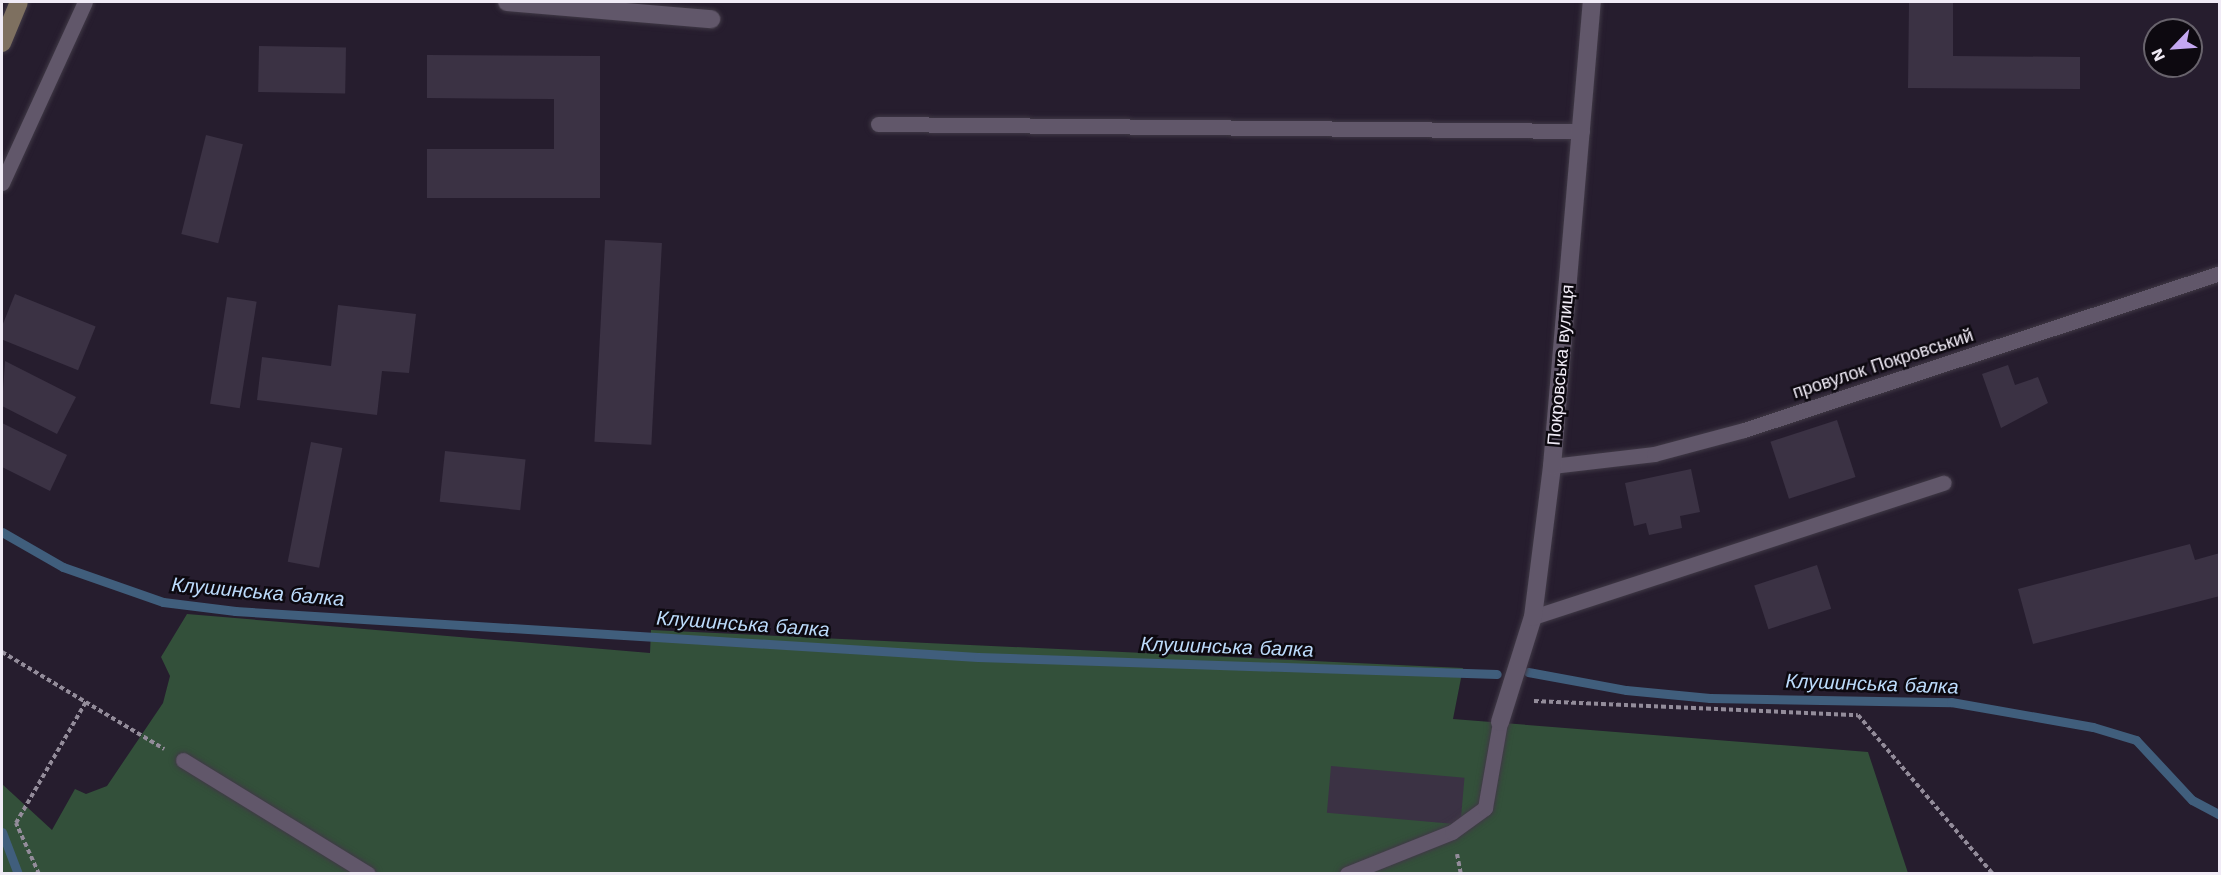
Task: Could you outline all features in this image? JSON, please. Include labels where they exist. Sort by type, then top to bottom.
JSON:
[{"type":"main road","points":[[2,43],[7,19],[19,2]]},
{"type":"street","points":[[507,2],[711,19]]},
{"type":"street","name":"Покровська вулиця","points":[[1500,722],[1533,617],[1552,466],[1592,2]]},
{"type":"lane","points":[[2,183],[85,2]]},
{"type":"lane","points":[[878,124],[1582,131]]},
{"type":"lane","name":"провулок Покровський","points":[[1552,466],[1654,454],[1744,430],[2220,273]]},
{"type":"lane","points":[[1533,617],[1944,483]]},
{"type":"lane","points":[[1347,873],[1452,832],[1485,808],[1500,722]]},
{"type":"lane","points":[[183,760],[368,873]]},
{"type":"path","points":[[2,652],[142,735]]},
{"type":"path","points":[[1507,699],[1858,715],[1993,873]]},
{"type":"path","points":[[39,873],[16,823],[86,702]]},
{"type":"green space","points":[[187,614],[650,653],[651,630],[1463,668],[1453,719],[1868,752],[1908,873],[2,874],[2,784],[52,830],[75,789],[86,794],[107,786],[163,703],[170,676],[161,657]]},
{"type":"building","points":[[1909,2],[1953,2],[1953,56],[2080,57],[2080,89],[1908,88]]},
{"type":"building","points":[[259,46],[346,48],[345,94],[258,92]]},
{"type":"building","points":[[427,55],[600,56],[600,198],[427,198],[427,149],[554,149],[554,99],[427,98]]},
{"type":"building","points":[[206,135],[243,144],[218,243],[181,234]]},
{"type":"building","points":[[605,240],[662,243],[651,445],[594,442]]},
{"type":"building","points":[[15,294],[96,327],[78,370],[2,339],[2,326]]},
{"type":"building","points":[[227,297],[257,302],[240,408],[210,404]]},
{"type":"building","points":[[338,305],[416,314],[409,373],[382,371],[377,415],[257,400],[262,357],[331,366]]},
{"type":"building","points":[[5,361],[76,397],[57,434],[2,406]]},
{"type":"building","points":[[2008,365],[2015,385],[2038,377],[2048,403],[2001,428],[1982,374]]},
{"type":"building","points":[[1837,420],[1856,477],[1789,499],[1770,442]]},
{"type":"building","points":[[2,423],[67,455],[50,491],[2,467]]},
{"type":"building","points":[[311,442],[342,448],[319,568],[288,562]]},
{"type":"building","points":[[445,451],[526,459],[520,510],[440,502]]},
{"type":"building","points":[[1691,469],[1700,512],[1680,516],[1682,528],[1649,535],[1646,523],[1634,526],[1625,483]]},
{"type":"building","points":[[2190,544],[2195,560],[2220,553],[2220,596],[2033,644],[2018,589]]},
{"type":"building","points":[[1817,565],[1831,609],[1768,629],[1754,585]]},
{"type":"building","points":[[1331,766],[1464,778],[1460,825],[1327,813]]},
{"type":"waterway","name":"Клушинська балка","points":[[2,532],[63,567],[163,602],[235,611],[978,657],[1497,674]]},
{"type":"waterway","name":"Клушинська балка","points":[[1528,672],[1626,690],[1710,698],[1951,702],[2093,727],[2136,740],[2192,800],[2220,815]]},
{"type":"waterway","points":[[2,832],[18,874]]}]
